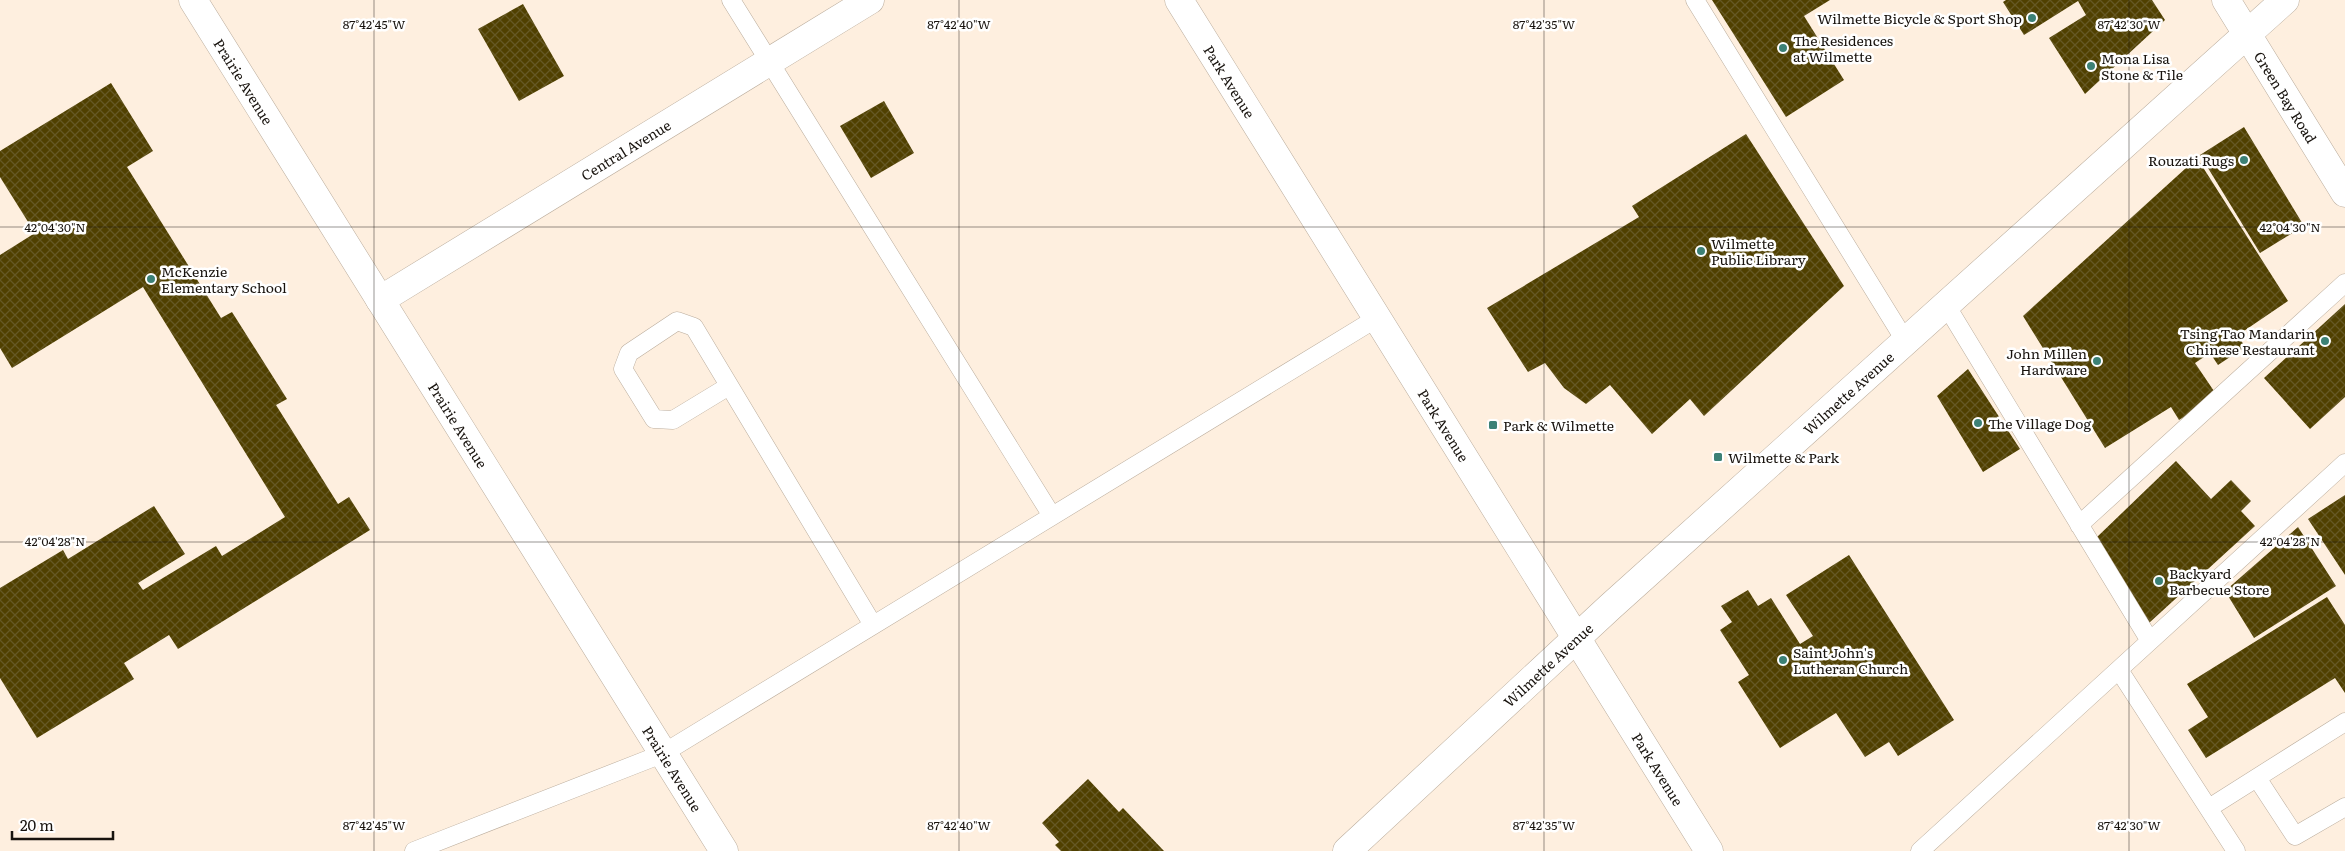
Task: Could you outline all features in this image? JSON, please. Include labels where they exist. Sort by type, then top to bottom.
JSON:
[{"type":"street","name":"Prairie Avenue","points":[[193,0],[724,851]]},
{"type":"street","name":"Central Avenue","points":[[380,300],[870,0]]},
{"type":"street","name":"Park Avenue","points":[[1179,0],[1709,851]]},
{"type":"street","name":"Green Bay Road","points":[[2226,0],[2345,193]]},
{"type":"street","name":"Wilmette Avenue","points":[[1347,851],[1576,640],[2285,0]]},
{"type":"lane","points":[[731,0],[1052,516]]},
{"type":"lane","points":[[1694,0],[1906,342]]},
{"type":"lane","points":[[2079,525],[2345,282]]},
{"type":"lane","points":[[1946,305],[2150,641]]},
{"type":"lane","points":[[414,851],[662,754],[1377,318]]},
{"type":"lane","points":[[729,386],[672,420],[654,419],[623,369],[629,354],[677,321],[694,327],[873,626]]},
{"type":"lane","points":[[1920,851],[2345,463]]},
{"type":"lane","points":[[2119,670],[2236,851]]},
{"type":"lane","points":[[2209,808],[2345,722]]},
{"type":"lane","points":[[2258,778],[2295,836],[2345,807]]},
{"type":"building","name":"The Residences at Wilmette","points":[[1712,0],[1830,0],[1804,16],[1844,80],[1786,117]]},
{"type":"building","name":"Mona Lisa Stone & Tile","points":[[2006,0],[2152,0],[2165,20],[2085,94],[2049,38],[2086,15],[2078,1],[2024,35],[2003,2]]},
{"type":"building","points":[[523,4],[564,76],[519,101],[478,29]]},
{"type":"building","points":[[111,83],[153,151],[127,167],[221,318],[232,312],[287,399],[276,405],[338,504],[349,497],[370,530],[178,649],[169,635],[124,663],[134,679],[37,738],[0,678],[0,588],[63,550],[68,559],[154,506],[185,554],[138,583],[143,590],[216,546],[222,556],[285,517],[143,287],[12,368],[0,348],[0,255],[35,233],[0,177],[0,151]]},
{"type":"building","points":[[884,101],[914,153],[871,178],[840,126]]},
{"type":"building","points":[[2244,127],[2304,226],[2260,253],[2200,155]]},
{"type":"building","name":"Wilmette Public Library","points":[[1746,134],[1844,286],[1704,416],[1690,399],[1652,434],[1610,385],[1586,404],[1564,388],[1545,363],[1528,372],[1487,308],[1639,217],[1632,206]]},
{"type":"building","points":[[2197,158],[2288,301],[2238,335],[2245,347],[2218,365],[2210,353],[2195,363],[2218,397],[2179,420],[2171,407],[2105,448],[2023,316]]},
{"type":"building","name":"Tsing Tao Mandarin Chinese Restaurant","points":[[2345,304],[2345,397],[2310,429],[2264,378]]},
{"type":"building","name":"The Village Dog","points":[[1968,369],[2020,449],[1983,472],[1937,396]]},
{"type":"building","name":"Backyard Barbecue Store","points":[[2176,461],[2211,499],[2231,480],[2251,501],[2241,511],[2255,526],[2149,623],[2096,538]]},
{"type":"building","points":[[2345,495],[2345,575],[2308,519]]},
{"type":"building","points":[[2298,527],[2336,586],[2254,638],[2225,591]]},
{"type":"building","points":[[1849,555],[1954,720],[1898,756],[1889,742],[1865,757],[1836,713],[1780,748],[1738,682],[1749,675],[1720,630],[1732,622],[1721,606],[1748,590],[1758,606],[1771,598],[1800,644],[1813,636],[1786,595]]},
{"type":"building","points":[[2327,597],[2345,625],[2345,693],[2335,678],[2206,758],[2188,730],[2208,717],[2187,684]]},
{"type":"building","points":[[1088,779],[1119,812],[1123,808],[1164,851],[1061,851],[1055,845],[1059,842],[1042,823]]},
{"type":"place","name":"Wilmette Bicycle & Sport Shop","points":[[2032,18]]},
{"type":"place","name":"The Residences at Wilmette","points":[[1783,48]]},
{"type":"place","name":"Mona Lisa Stone & Tile","points":[[2091,66]]},
{"type":"place","name":"Rouzati Rugs","points":[[2244,160]]},
{"type":"place","name":"Wilmette Public Library","points":[[1701,251]]},
{"type":"place","name":"McKenzie Elementary School","points":[[151,279]]},
{"type":"place","name":"Tsing Tao Mandarin Chinese Restaurant","points":[[2325,341]]},
{"type":"place","name":"John Millen Hardware","points":[[2097,361]]},
{"type":"place","name":"The Village Dog","points":[[1978,423]]},
{"type":"place","name":"Park & Wilmette","points":[[1493,425]]},
{"type":"place","name":"Wilmette & Park","points":[[1718,457]]},
{"type":"place","name":"Backyard Barbecue Store","points":[[2159,581]]},
{"type":"place","name":"Saint John's Lutheran Church","points":[[1783,660]]}]
